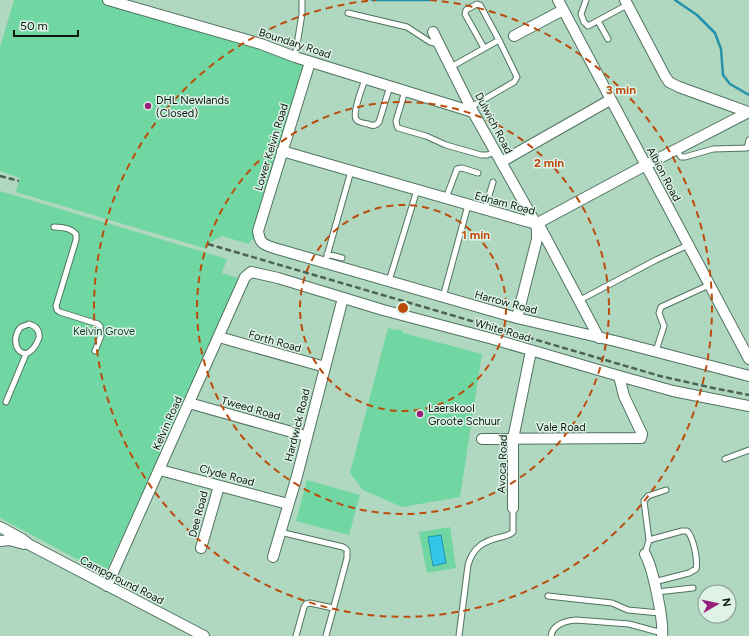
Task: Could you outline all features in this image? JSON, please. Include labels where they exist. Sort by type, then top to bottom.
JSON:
[{"type":"street","name":"Boundary Road","points":[[108,0],[261,44],[310,62],[472,110]]},
{"type":"street","name":"Albion Road","points":[[558,0],[749,360]]},
{"type":"street","points":[[626,3],[669,82],[749,112]]},
{"type":"street","points":[[514,36],[563,10]]},
{"type":"street","name":"Dulwich Road","points":[[433,32],[472,110],[580,300],[599,338]]},
{"type":"street","name":"Lower Kelvin Road","points":[[260,240],[258,231],[310,62]]},
{"type":"street","points":[[501,162],[610,100]]},
{"type":"street","name":"Ednam Road","points":[[282,151],[537,224],[676,149],[749,112]]},
{"type":"street","points":[[517,318],[537,239],[537,224]]},
{"type":"street","name":"Harrow Road","points":[[260,240],[264,244],[274,248],[326,258],[389,281],[517,318],[656,351],[749,376]]},
{"type":"street","name":"White Road","points":[[251,272],[278,278],[383,310],[493,339],[673,391],[749,406]]},
{"type":"street","name":"Kelvin Road","points":[[107,586],[245,277],[251,272]]},
{"type":"street","name":"Hardwick Road","points":[[273,557],[343,298]]},
{"type":"street","name":"Forth Road","points":[[219,337],[325,367]]},
{"type":"street","name":"Avoca Road","points":[[512,508],[513,439],[531,351]]},
{"type":"street","name":"Vale Road","points":[[482,439],[640,439],[642,434],[624,396],[619,376]]},
{"type":"street","name":"Tweed Road","points":[[189,403],[306,436]]},
{"type":"street","name":"Clyde Road","points":[[160,470],[288,504]]},
{"type":"street","name":"Dee Road","points":[[201,548],[219,486]]},
{"type":"street","name":"Campground Road","points":[[0,527],[30,545],[204,636]]},
{"type":"street","name":"Campground Road","points":[[0,541],[9,540],[30,545]]},
{"type":"street","points":[[645,554],[649,563],[655,587],[662,635]]},
{"type":"lane","points":[[295,57],[302,14],[302,0]]},
{"type":"lane","points":[[586,0],[580,14],[584,22],[590,26],[626,3]]},
{"type":"lane","points":[[472,110],[514,82],[517,78],[516,72],[480,5],[478,4],[466,10],[465,14],[484,48]]},
{"type":"lane","points":[[348,13],[407,27],[430,42],[439,44]]},
{"type":"lane","points":[[598,21],[608,39]]},
{"type":"lane","points":[[451,67],[499,40]]},
{"type":"lane","points":[[365,79],[355,114],[356,119],[359,122],[371,125],[378,124],[390,86]]},
{"type":"lane","points":[[406,91],[396,121],[398,128],[426,136],[446,145],[481,155],[487,155],[495,152]]},
{"type":"lane","points":[[676,149],[682,157],[685,157],[713,149],[748,149],[749,140]]},
{"type":"lane","points":[[446,198],[457,169],[462,168],[478,173]]},
{"type":"lane","points":[[342,258],[326,258],[351,171]]},
{"type":"lane","points":[[485,210],[494,182]]},
{"type":"lane","points":[[389,281],[417,190]]},
{"type":"lane","points":[[442,297],[468,205]]},
{"type":"lane","points":[[54,227],[73,230],[76,234],[76,240],[56,306],[57,310],[100,326],[101,336],[95,351]]},
{"type":"lane","points":[[580,300],[688,245]]},
{"type":"lane","points":[[656,351],[664,326],[659,313],[661,307],[709,285]]},
{"type":"lane","points":[[6,402],[26,354],[32,350],[40,336],[37,328],[30,324],[21,327],[17,333],[17,348],[26,354]]},
{"type":"lane","points":[[725,459],[749,450]]},
{"type":"lane","points":[[645,554],[649,540],[644,501],[648,496],[666,490]]},
{"type":"lane","points":[[459,636],[470,558],[475,549],[481,544],[492,539],[509,535],[513,532],[512,508]]},
{"type":"lane","points":[[649,540],[687,531],[690,535],[697,560],[696,569],[693,572],[655,587]]},
{"type":"lane","points":[[280,532],[343,547],[347,550],[347,558],[326,636]]},
{"type":"lane","points":[[655,587],[693,588]]},
{"type":"lane","points":[[548,596],[612,603],[628,610],[660,613]]},
{"type":"lane","points":[[296,636],[306,604],[310,603],[333,608]]},
{"type":"lane","points":[[551,636],[553,629],[556,626],[568,621],[576,620],[629,624],[662,635]]},
{"type":"green space","name":"DHL Newlands (Closed)","points":[[14,0],[108,0],[310,62],[259,236],[250,241],[249,244],[222,236],[209,243],[207,249],[16,192],[20,178],[0,171],[0,47]]},
{"type":"green space","name":"Kelvin Grove","points":[[0,191],[227,259],[222,273],[241,279],[105,574],[0,518]]},
{"type":"green space","points":[[388,328],[482,354],[460,497],[402,507],[363,490],[350,473]]},
{"type":"green space","points":[[307,480],[360,495],[349,535],[296,521]]},
{"type":"green space","points":[[450,527],[456,568],[427,573],[419,532]]},
{"type":"water","points":[[441,535],[446,563],[433,566],[428,537]]},
{"type":"waterway","points":[[372,0],[429,0]]},
{"type":"waterway","points":[[675,0],[697,15],[715,33],[721,49],[723,75],[730,84],[749,95]]},
{"type":"railway","points":[[0,176],[19,181]]},
{"type":"railway","points":[[208,244],[660,376],[749,395]]},
{"type":"place","name":"DHL Newlands (Closed)","points":[[148,106]]},
{"type":"place","name":"Laerskool Groote Schuur","points":[[420,414]]}]
